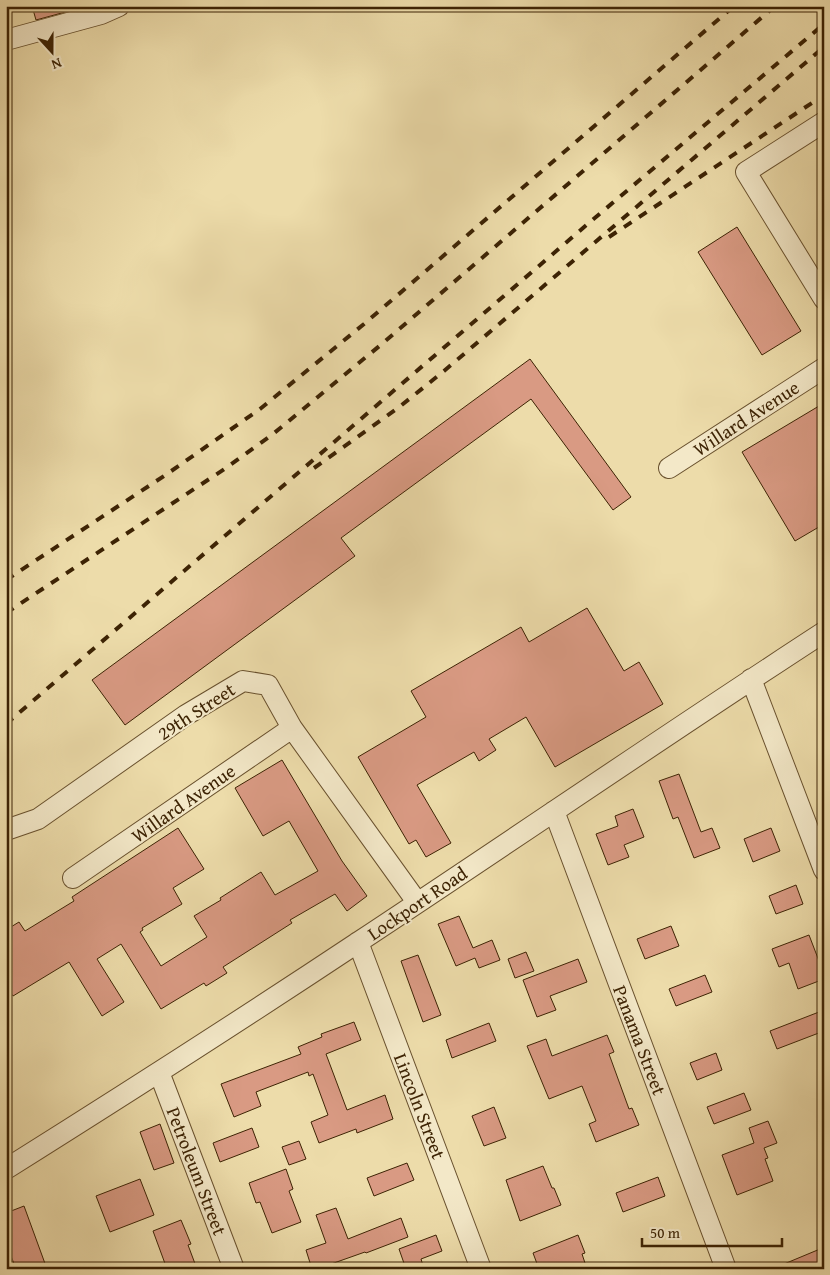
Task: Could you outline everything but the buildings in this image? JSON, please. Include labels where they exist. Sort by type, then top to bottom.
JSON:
[{"type":"street","points":[[6,40],[101,14],[118,6]]},
{"type":"street","points":[[824,122],[746,172],[824,299]]},
{"type":"street","name":"Willard Avenue","points":[[669,468],[824,368]]},
{"type":"street","name":"Lockport Road","points":[[6,1169],[358,942],[677,727],[824,632]]},
{"type":"street","points":[[752,679],[822,858]]},
{"type":"street","name":"29th Street","points":[[6,830],[38,819],[186,715],[243,681],[268,684],[292,728],[417,902]]},
{"type":"street","name":"Willard Avenue","points":[[73,878],[292,728]]},
{"type":"street","name":"Panama Street","points":[[554,811],[726,1269]]},
{"type":"street","name":"Lincoln Street","points":[[358,942],[481,1269]]},
{"type":"street","name":"Petroleum Street","points":[[159,1072],[234,1269]]},
{"type":"railway","points":[[6,580],[167,474],[260,409],[364,324],[734,6]]},
{"type":"railway","points":[[6,613],[226,468],[273,434],[383,343],[775,6]]},
{"type":"railway","points":[[6,724],[590,222],[824,24]]},
{"type":"railway","points":[[314,468],[398,408],[444,371],[824,47]]},
{"type":"railway","points":[[609,237],[824,95]]}]
